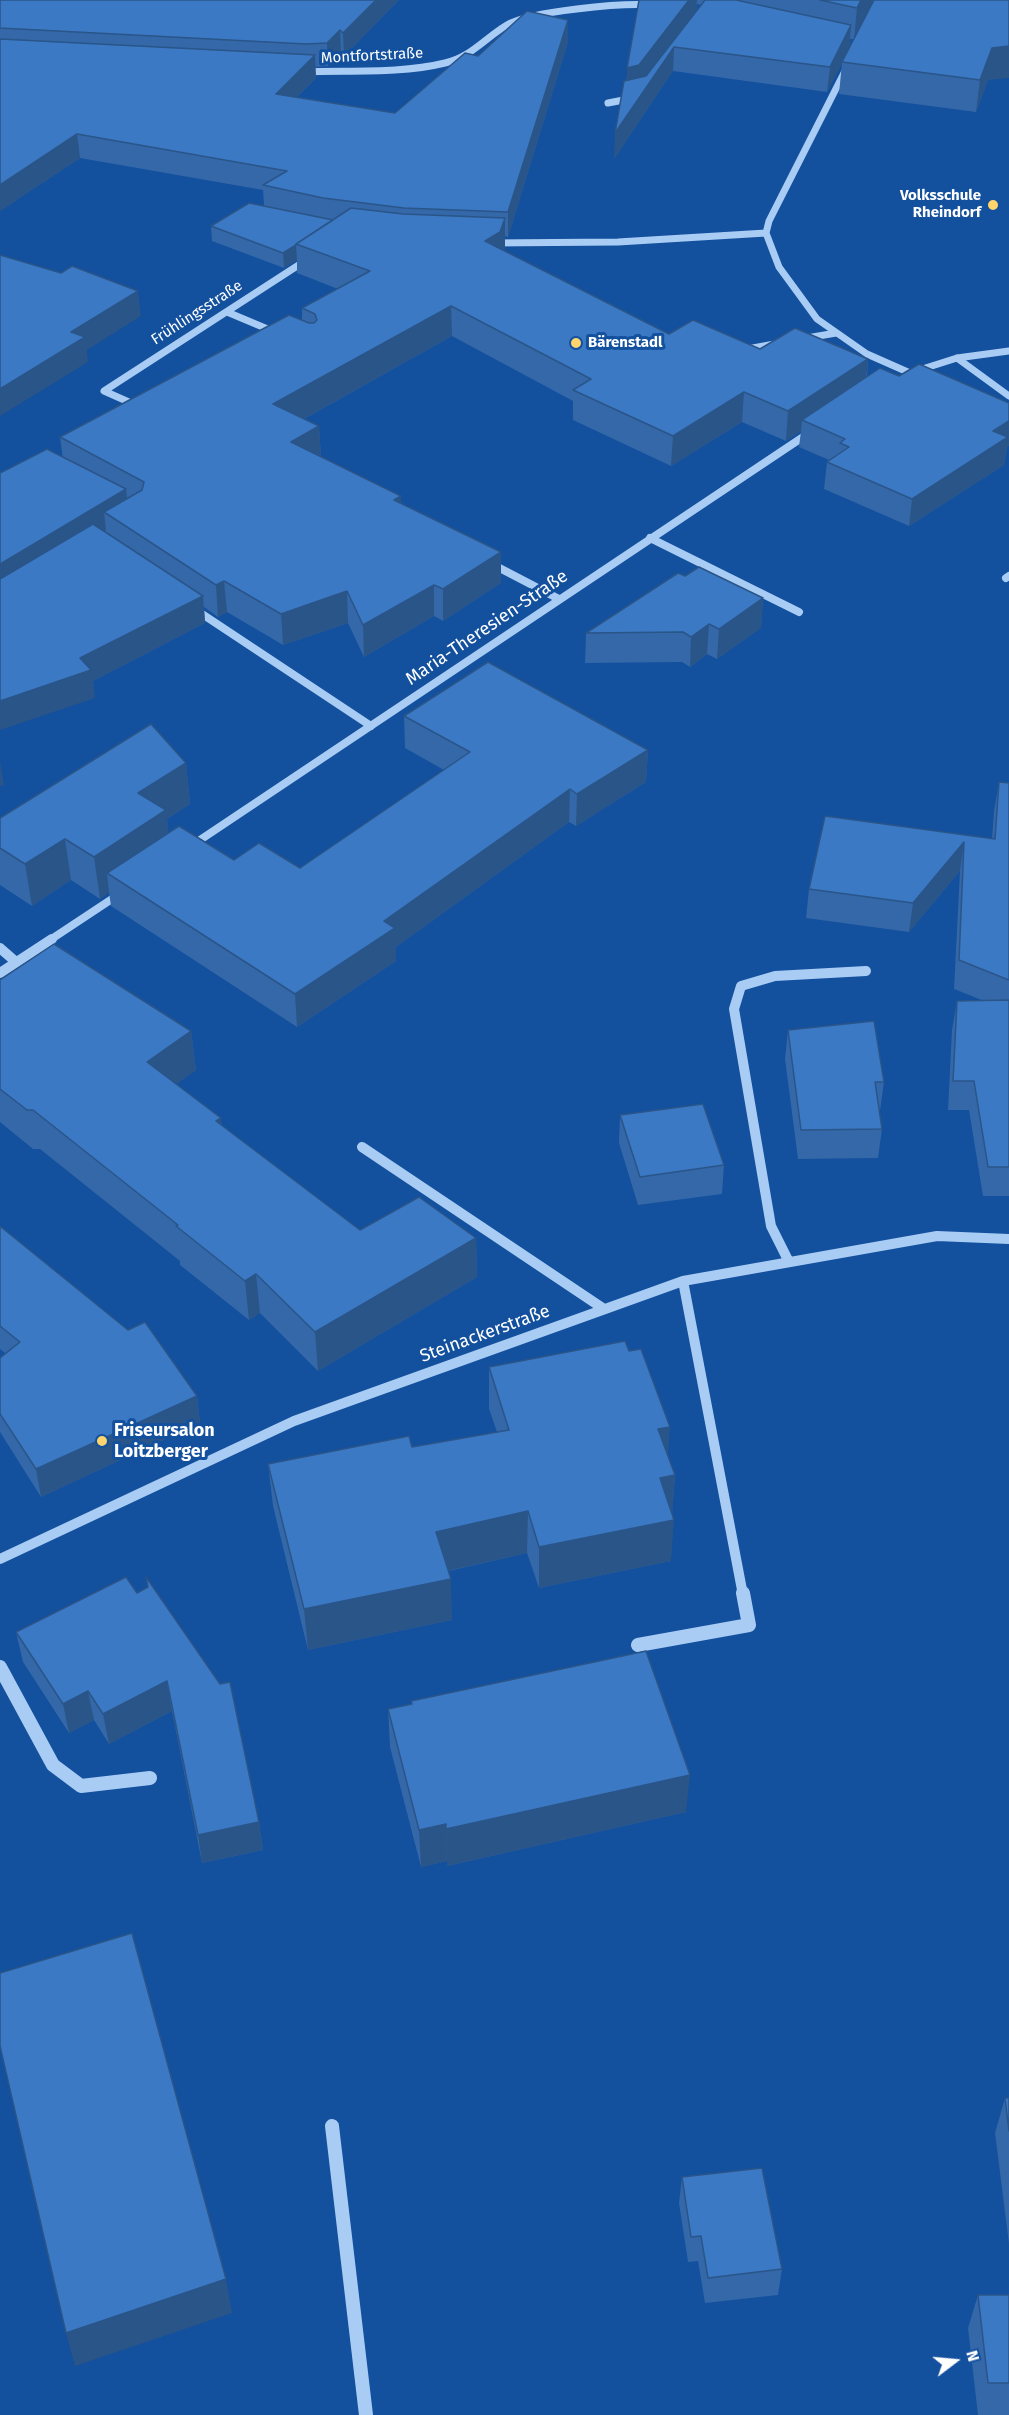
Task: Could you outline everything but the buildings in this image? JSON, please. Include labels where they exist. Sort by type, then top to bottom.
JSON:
[{"type":"street","name":"Montfortstraße","points":[[296,72],[417,68],[437,65],[470,54],[507,25],[528,16],[633,4],[656,5]]},
{"type":"street","points":[[852,57],[769,221],[766,233],[779,267],[817,319],[867,354],[910,373]]},
{"type":"street","points":[[608,103],[641,97]]},
{"type":"street","points":[[477,242],[618,242],[766,233]]},
{"type":"street","name":"Frühlingsstraße","points":[[144,408],[104,391],[313,256]]},
{"type":"street","points":[[227,312],[281,334]]},
{"type":"street","points":[[734,349],[743,350],[836,333]]},
{"type":"street","points":[[893,380],[957,358],[1009,351]]},
{"type":"street","points":[[957,358],[1009,396]]},
{"type":"street","name":"Maria-Theresien-Straße","points":[[184,851],[370,726],[471,663],[559,599],[816,428]]},
{"type":"street","points":[[650,538],[799,612]]},
{"type":"street","points":[[477,556],[559,599]]},
{"type":"street","points":[[184,602],[370,726]]},
{"type":"street","points":[[0,973],[125,891]]},
{"type":"street","points":[[0,948],[16,962]]},
{"type":"street","points":[[789,1262],[771,1226],[734,1009],[741,986],[752,982],[775,976],[866,971]]},
{"type":"street","points":[[362,1146],[604,1309]]},
{"type":"street","name":"Steinackerstraße","points":[[0,1558],[294,1421],[683,1281],[937,1236],[1009,1239]]},
{"type":"street","points":[[638,1644],[749,1625],[683,1281]]},
{"type":"street","points":[[0,1667],[53,1765],[81,1786],[150,1778]]},
{"type":"street","points":[[332,2126],[366,2415]]},
{"type":"place","name":"Volksschule Rheindorf","points":[[993,205]]},
{"type":"place","name":"Bärenstadl","points":[[576,343]]},
{"type":"place","name":"Friseursalon Loitzberger","points":[[102,1441]]}]
